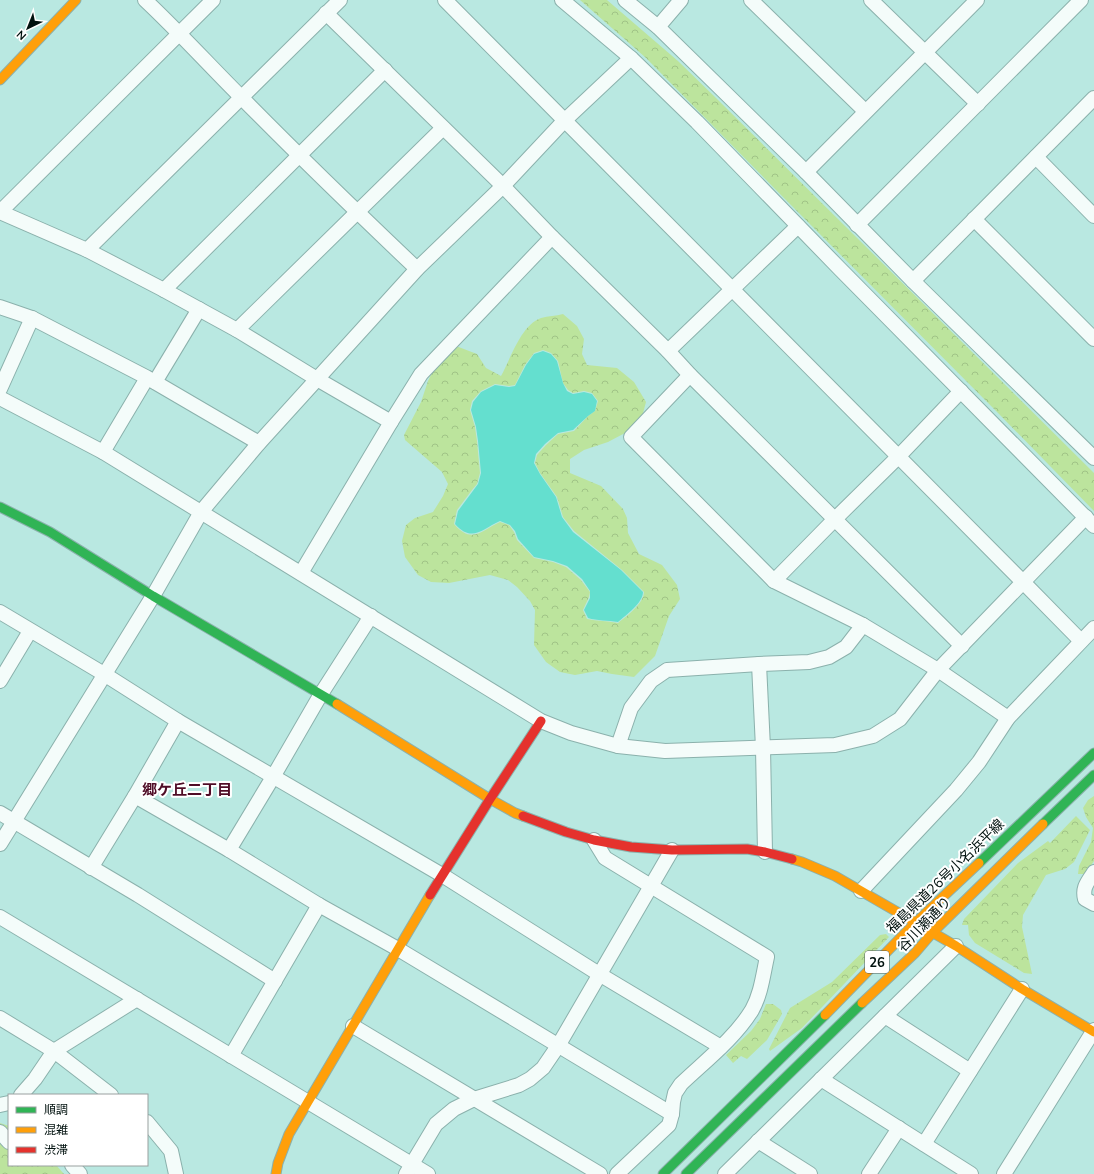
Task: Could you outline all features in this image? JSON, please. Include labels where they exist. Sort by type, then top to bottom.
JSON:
[{"type":"street","points":[[0,80],[76,0]]},
{"type":"street","points":[[145,0],[180,33],[299,155],[417,269]]},
{"type":"street","points":[[212,0],[0,212],[87,250],[164,290],[237,330],[391,422]]},
{"type":"street","points":[[87,250],[340,0]]},
{"type":"street","points":[[445,0],[1081,641]]},
{"type":"street","points":[[0,398],[103,452],[541,722],[570,734],[618,746],[665,751],[834,745],[873,736],[900,719],[938,670],[1023,582],[1090,521],[839,268],[697,122],[631,58],[562,0]]},
{"type":"street","points":[[625,0],[658,27],[806,172],[913,281],[1094,458]]},
{"type":"street","points":[[658,27],[681,0]]},
{"type":"street","points":[[751,0],[865,111]]},
{"type":"street","points":[[871,0],[978,104]]},
{"type":"street","points":[[806,172],[977,0]]},
{"type":"street","points":[[857,225],[1081,0]]},
{"type":"street","points":[[326,13],[503,186],[552,238],[668,351],[690,375],[962,646]]},
{"type":"street","points":[[0,844],[153,596],[201,512],[259,443],[417,269],[503,186],[564,121],[631,58]]},
{"type":"street","points":[[164,290],[385,70]]},
{"type":"street","points":[[913,281],[1094,99]]},
{"type":"street","points":[[237,330],[443,128]]},
{"type":"street","points":[[1036,158],[1094,216]]},
{"type":"street","points":[[974,219],[1094,339]]},
{"type":"street","points":[[668,351],[798,226]]},
{"type":"street","points":[[301,573],[421,374],[552,238]]},
{"type":"street","points":[[0,307],[32,318],[151,380],[259,443]]},
{"type":"street","points":[[103,452],[199,309]]},
{"type":"street","points":[[0,389],[32,318]]},
{"type":"street","points":[[690,375],[631,437],[774,582],[863,625],[938,670],[1008,718]]},
{"type":"street","points":[[774,582],[834,519],[898,457],[961,391]]},
{"type":"street","points":[[0,507],[50,532],[153,596],[321,694],[515,813],[566,832],[594,840],[631,847],[672,850],[747,850],[765,852],[802,862],[834,876],[933,932],[1022,989],[1094,1032],[1004,1174]]},
{"type":"street","points":[[0,612],[104,674],[178,721],[442,875],[599,974],[721,1046]]},
{"type":"street","points":[[229,850],[321,694],[371,616]]},
{"type":"street","points":[[618,746],[631,708],[651,681],[667,670],[809,662],[830,657],[846,647],[863,625]]},
{"type":"street","points":[[861,891],[956,790],[979,762],[1008,718],[1094,628]]},
{"type":"street","points":[[0,681],[30,631]]},
{"type":"street","points":[[759,664],[763,748],[765,852]]},
{"type":"street","points":[[91,868],[178,721]]},
{"type":"street","points":[[276,1174],[278,1163],[289,1134],[307,1102],[442,875],[541,722]]},
{"type":"street","name":"福島県道26号小名浜平線","points":[[663,1174],[915,923],[1094,753]]},
{"type":"street","name":"谷川瀬通り","points":[[686,1174],[916,953],[933,932],[1094,775]]},
{"type":"street","points":[[135,796],[229,850],[319,905],[398,949],[672,1114]]},
{"type":"street","points":[[0,813],[138,895],[275,981]]},
{"type":"street","points":[[594,840],[605,858],[767,957],[760,992],[752,1009],[740,1027],[680,1084],[675,1093],[669,1125],[617,1174]]},
{"type":"street","points":[[409,1169],[436,1124],[454,1109],[474,1099],[519,1085],[530,1079],[543,1068],[558,1046],[672,850]]},
{"type":"street","points":[[1094,872],[1085,886],[1084,893],[1086,899],[1094,904]]},
{"type":"street","points":[[231,1056],[319,905]]},
{"type":"street","points":[[0,917],[307,1102],[409,1169],[428,1174]]},
{"type":"street","points":[[725,1174],[956,946]]},
{"type":"street","points":[[924,1144],[1022,989]]},
{"type":"street","points":[[22,1094],[35,1079],[54,1051],[137,999]]},
{"type":"street","points":[[885,1016],[970,1070]]},
{"type":"street","points":[[0,1018],[54,1051],[111,1094]]},
{"type":"street","points":[[353,1026],[600,1174]]},
{"type":"street","points":[[822,1079],[971,1174]]},
{"type":"street","points":[[148,1123],[171,1151],[176,1174]]},
{"type":"street","points":[[869,1174],[899,1128]]},
{"type":"street","points":[[0,1132],[8,1141]]},
{"type":"street","points":[[758,1141],[810,1174]]},
{"type":"street","points":[[73,1166],[80,1174]]},
{"type":"green space","points":[[580,0],[607,0],[678,61],[1094,473],[1094,511],[646,58]]},
{"type":"green space","points":[[563,314],[577,326],[584,339],[582,354],[587,365],[617,368],[634,382],[646,402],[642,417],[625,433],[608,442],[584,450],[570,459],[570,473],[601,486],[623,509],[627,518],[628,533],[639,554],[662,565],[677,585],[680,599],[669,616],[655,656],[634,677],[597,671],[575,675],[560,672],[546,662],[534,645],[535,610],[530,601],[508,580],[490,575],[449,583],[431,582],[418,575],[405,557],[402,541],[406,525],[415,518],[433,512],[443,496],[448,484],[442,472],[405,440],[404,435],[421,402],[428,381],[439,358],[456,346],[477,354],[486,368],[501,376],[517,343],[528,327],[541,318]],"holes":[[[543,350],[551,353],[558,361],[563,383],[568,390],[573,393],[584,391],[592,393],[598,401],[595,411],[588,416],[574,431],[558,434],[546,445],[537,455],[535,463],[540,473],[557,497],[563,517],[574,531],[622,570],[644,592],[638,605],[618,623],[587,619],[583,610],[590,592],[581,580],[566,567],[553,562],[534,558],[517,540],[509,525],[500,522],[482,532],[472,535],[466,534],[454,524],[457,510],[477,484],[480,473],[475,427],[470,410],[472,401],[481,391],[495,384],[509,386],[515,385],[525,365],[534,353]]]},
{"type":"green space","points":[[1094,796],[1094,861],[1085,874],[1078,874],[1079,866],[1091,842],[1093,828],[1086,817],[1083,808],[1088,800]]},
{"type":"green space","points":[[1076,816],[1090,830],[1074,862],[1065,869],[1046,875],[1023,915],[1022,927],[1032,974],[1024,973],[975,943],[969,935],[968,925],[962,925],[964,919],[1018,863],[1048,841],[1050,843]]},
{"type":"green space","points":[[886,934],[889,937],[802,1028],[770,1051],[769,1049],[790,1008],[832,982],[880,935]]},
{"type":"green space","points":[[766,1004],[773,1004],[781,1010],[782,1014],[767,1040],[747,1059],[741,1056],[733,1063],[726,1055],[751,1031],[760,1019]]},
{"type":"green space","points":[[0,1123],[8,1126],[8,1166],[57,1166],[64,1174],[0,1174]]},
{"type":"shaded area","points":[[543,351],[551,354],[557,361],[563,383],[567,391],[573,394],[584,392],[592,394],[597,401],[595,411],[573,430],[558,433],[545,444],[536,454],[534,463],[556,497],[562,517],[573,532],[621,570],[643,592],[637,604],[618,622],[588,618],[584,610],[590,598],[590,591],[582,579],[567,566],[534,557],[518,539],[515,531],[510,525],[500,521],[472,534],[461,530],[455,524],[458,511],[478,484],[481,473],[476,427],[471,410],[473,402],[481,392],[495,385],[509,387],[515,386],[526,365],[534,354]]},
{"type":"traffic: fast","points":[[0,507],[50,532],[153,596],[337,704]]},
{"type":"traffic: fast","points":[[979,863],[1094,753]]},
{"type":"traffic: fast","points":[[1043,824],[1094,775]]},
{"type":"traffic: fast","points":[[686,1174],[862,1003]]},
{"type":"traffic: fast","points":[[663,1174],[825,1015]]},
{"type":"traffic: slow","points":[[0,80],[76,0]]},
{"type":"traffic: slow","points":[[337,704],[490,799],[523,816]]},
{"type":"traffic: slow","points":[[862,1003],[915,953],[933,932],[1043,824]]},
{"type":"traffic: slow","points":[[792,859],[835,876],[956,946],[1022,989],[1094,1032]]},
{"type":"traffic: slow","points":[[825,1015],[915,923],[979,863]]},
{"type":"traffic: slow","points":[[276,1174],[278,1163],[289,1134],[430,895]]},
{"type":"traffic: jam","points":[[430,895],[541,721]]},
{"type":"traffic: jam","points":[[523,816],[566,832],[594,840],[631,847],[672,850],[747,849],[792,859]]},
{"type":"district","name":"郷ケ丘二丁目","points":[[187,790]]}]
